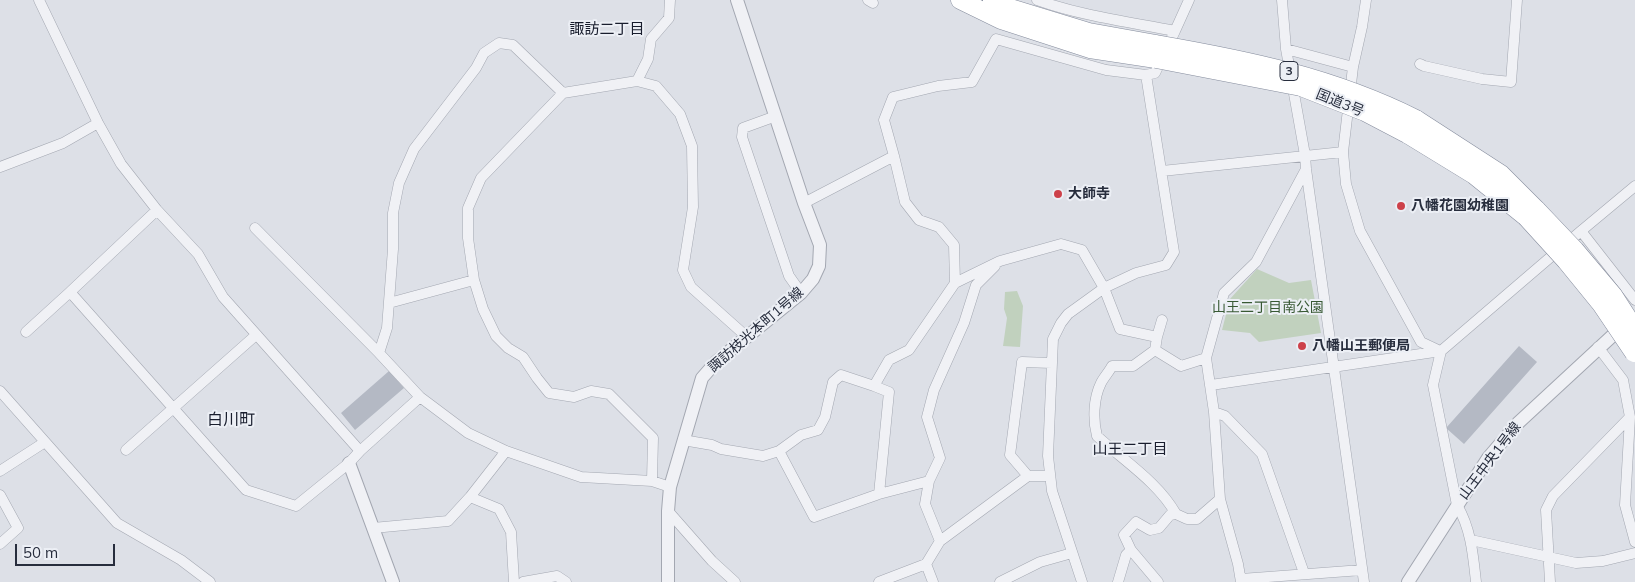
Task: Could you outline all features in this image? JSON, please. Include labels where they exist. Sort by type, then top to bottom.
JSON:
[{"type":"highway","name":"国道3号","points":[[960,0],[1001,20],[1090,49],[1156,52]]},
{"type":"highway","name":"国道3号","points":[[992,0],[1007,7],[1156,52],[1301,88],[1412,127],[1500,174],[1601,304],[1634,354]]},
{"type":"highway","name":"国道3号","points":[[1532,213],[1575,250],[1613,294],[1635,329]]},
{"type":"street","points":[[39,0],[98,124],[121,164],[157,210],[198,254],[223,297],[360,450]]},
{"type":"street","points":[[638,81],[648,59],[651,39],[669,18],[670,0]]},
{"type":"street","name":"諏訪枝光本町1号線","points":[[668,582],[670,487],[702,378],[716,362],[801,292],[813,279],[819,266],[820,245],[804,203],[737,0]]},
{"type":"street","points":[[1037,0],[1108,20],[1175,31]]},
{"type":"street","points":[[956,283],[954,245],[939,227],[919,220],[905,202],[884,120],[893,97],[938,86],[972,82],[996,39],[1106,70],[1146,75],[1155,73],[1189,0]]},
{"type":"street","points":[[1282,0],[1286,49],[1305,155],[1364,582]]},
{"type":"street","points":[[1366,0],[1362,47],[1352,67],[1343,152],[1346,184],[1360,231],[1421,342],[1441,351]]},
{"type":"street","points":[[1420,64],[1482,79],[1511,82],[1517,0]]},
{"type":"street","points":[[380,353],[387,328],[393,249],[393,213],[399,183],[414,149],[476,68],[484,53],[498,43],[513,45],[563,93]]},
{"type":"street","points":[[1286,49],[1352,67]]},
{"type":"street","points":[[1082,582],[1052,491],[1049,476],[1048,456],[1053,339],[1068,314],[1104,288],[1136,273],[1166,265],[1174,252],[1146,75]]},
{"type":"street","points":[[652,481],[653,438],[611,392],[591,391],[574,397],[549,393],[523,357],[508,348],[496,336],[483,309],[474,280],[468,238],[468,208],[481,178],[563,93],[638,81],[656,86],[680,114],[692,146],[693,206],[683,270],[692,287],[747,337]]},
{"type":"street","points":[[776,116],[743,128],[742,137],[789,276],[801,292]]},
{"type":"street","points":[[0,167],[62,143],[98,124]]},
{"type":"street","points":[[1162,171],[1343,152]]},
{"type":"street","points":[[804,203],[894,156]]},
{"type":"street","points":[[1306,169],[1256,262],[1224,293],[1206,358],[1214,412],[1220,499],[1241,581],[1362,570]]},
{"type":"street","points":[[1211,386],[1441,351],[1635,186]]},
{"type":"street","points":[[26,332],[157,210]]},
{"type":"street","points":[[255,228],[380,353],[420,397],[468,433],[506,451],[581,477],[652,481],[670,487]]},
{"type":"street","points":[[1581,231],[1635,300]]},
{"type":"street","points":[[874,386],[889,360],[909,350],[956,283],[1000,261],[1061,244],[1082,250],[1104,288],[1120,329],[1157,337]]},
{"type":"street","points":[[940,540],[925,504],[929,481],[940,458],[927,417],[934,390],[964,323],[976,285],[1000,261]]},
{"type":"street","points":[[389,303],[474,280]]},
{"type":"street","points":[[70,292],[246,490],[296,506],[349,463],[360,450],[420,397]]},
{"type":"street","name":"山王中央1号線","points":[[1408,582],[1488,458],[1518,422],[1635,315]]},
{"type":"street","points":[[1162,320],[1155,350],[1133,366],[1112,366],[1100,384],[1095,406],[1094,425],[1097,436],[1155,486],[1168,500],[1176,514],[1188,520],[1197,519],[1220,499]]},
{"type":"street","points":[[126,450],[256,335]]},
{"type":"street","points":[[1598,347],[1623,380],[1630,417],[1624,505],[1635,542]]},
{"type":"street","points":[[1155,350],[1181,366],[1206,358]]},
{"type":"street","points":[[1441,351],[1433,385],[1457,505],[1465,519],[1471,540],[1476,582]]},
{"type":"street","points":[[1028,476],[1010,455],[1022,362],[1052,363]]},
{"type":"street","points":[[683,440],[763,456],[779,451],[801,435],[818,430],[824,417],[833,382],[841,375],[889,392],[879,494]]},
{"type":"street","points":[[0,391],[117,523],[181,560],[210,582]]},
{"type":"street","points":[[1214,412],[1225,416],[1262,454],[1304,574]]},
{"type":"street","points":[[1550,582],[1546,510],[1553,496],[1630,417]]},
{"type":"street","points":[[0,471],[45,442]]},
{"type":"street","points":[[373,528],[448,521],[470,497],[506,451]]},
{"type":"street","points":[[779,451],[814,517],[879,494],[929,481]]},
{"type":"street","points":[[349,463],[393,582]]},
{"type":"street","points":[[879,582],[926,564],[940,540],[1028,476],[1049,476]]},
{"type":"street","points":[[0,495],[18,528],[0,544]]},
{"type":"street","points":[[470,497],[499,509],[510,532],[514,582]]},
{"type":"street","points":[[668,511],[712,561],[735,582]]},
{"type":"street","points":[[1158,582],[1131,550],[1124,535],[1136,522],[1150,530],[1159,528],[1170,515],[1176,514]]},
{"type":"street","points":[[1471,540],[1576,563],[1603,561],[1635,553]]},
{"type":"street","points":[[1118,582],[1126,555],[1131,550]]},
{"type":"street","points":[[1000,582],[1040,562],[1072,553]]},
{"type":"street","points":[[926,564],[933,582]]},
{"type":"street","points":[[522,582],[557,576],[566,582]]},
{"type":"green space","name":"山王二丁目南公園","points":[[1257,269],[1289,283],[1311,280],[1321,333],[1259,342],[1250,333],[1222,330],[1230,299]]},
{"type":"green space","points":[[1017,291],[1023,306],[1020,347],[1003,346],[1007,318],[1004,309],[1005,292]]},
{"type":"building","points":[[1519,346],[1537,362],[1464,444],[1446,428]]},
{"type":"building","points":[[389,371],[404,388],[355,430],[341,413]]},
{"type":"place","name":"大師寺","points":[[1058,194]]},
{"type":"place","name":"八幡花園幼稚園","points":[[1401,206]]},
{"type":"place","name":"八幡山王郵便局","points":[[1302,346]]},
{"type":"district","name":"諏訪二丁目","points":[[607,29]]},
{"type":"district","name":"白川町","points":[[231,420]]},
{"type":"district","name":"山王二丁目","points":[[1130,449]]}]
